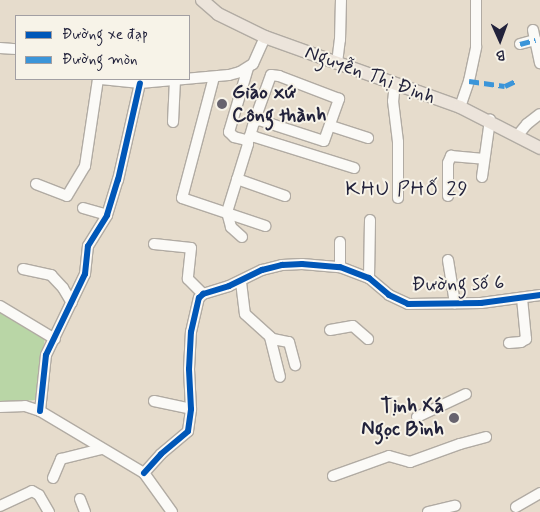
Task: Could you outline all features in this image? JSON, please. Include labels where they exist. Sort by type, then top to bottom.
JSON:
[{"type":"main road","name":"Nguyễn Thị Định","points":[[202,0],[218,14],[265,37],[460,107],[490,120],[540,148]]},
{"type":"street","points":[[337,63],[340,46],[341,0]]},
{"type":"street","points":[[460,107],[469,81],[476,47],[477,0]]},
{"type":"street","points":[[520,44],[534,35],[540,63]]},
{"type":"street","points":[[190,79],[229,75],[248,68],[252,64],[265,37]]},
{"type":"street","points":[[0,48],[15,49]]},
{"type":"street","points":[[248,68],[229,132],[354,168]]},
{"type":"street","points":[[242,237],[230,227],[227,212],[254,122],[271,75],[274,74],[339,99],[331,126],[324,141],[266,121],[254,122]]},
{"type":"street","points":[[214,77],[182,198],[264,226]]},
{"type":"street","points":[[36,184],[67,196],[85,166],[99,80]]},
{"type":"street","points":[[109,80],[140,83],[175,80],[173,122]]},
{"type":"street","points":[[40,411],[46,355],[85,274],[88,246],[107,216],[118,180],[140,83]]},
{"type":"street","points":[[395,83],[393,101],[398,142],[398,198]]},
{"type":"street","points":[[518,135],[527,124],[540,114]]},
{"type":"street","points":[[482,177],[490,120]]},
{"type":"street","points":[[331,126],[368,138]]},
{"type":"street","points":[[448,196],[448,163],[451,156],[484,158]]},
{"type":"street","points":[[237,179],[285,196]]},
{"type":"street","points":[[82,208],[107,216]]},
{"type":"street","points":[[369,278],[370,220]]},
{"type":"street","points":[[340,242],[340,267]]},
{"type":"street","points":[[144,473],[161,454],[188,431],[192,409],[189,369],[190,332],[199,298],[202,294],[188,279],[191,248],[154,244]]},
{"type":"street","points":[[448,260],[455,303]]},
{"type":"street","name":"Đường số 6","points":[[202,294],[241,282],[262,270],[282,265],[302,264],[340,267],[369,278],[389,295],[408,304],[481,303],[540,295]]},
{"type":"street","points":[[23,268],[50,275],[63,288],[72,303]]},
{"type":"street","points":[[241,282],[245,314],[273,340],[289,342],[295,365]]},
{"type":"street","points":[[509,343],[526,339],[522,298]]},
{"type":"street","points":[[0,306],[54,339]]},
{"type":"street","points":[[330,330],[353,326],[368,340]]},
{"type":"street","points":[[270,337],[280,377]]},
{"type":"street","points":[[417,418],[466,394]]},
{"type":"street","points":[[154,401],[192,409]]},
{"type":"street","points":[[0,408],[26,406],[40,411],[144,473],[172,512]]},
{"type":"street","points":[[333,476],[389,456],[410,462],[486,437]]},
{"type":"street","points":[[53,478],[61,459],[101,449]]},
{"type":"street","points":[[0,506],[32,491],[39,495],[49,512]]},
{"type":"street","points":[[516,507],[540,493]]},
{"type":"street","points":[[80,499],[85,512]]},
{"type":"street","points":[[428,512],[455,506]]},
{"type":"green space","points":[[0,310],[45,338],[35,400],[0,403]]},
{"type":"marked path","points":[[520,44],[535,40]]},
{"type":"marked path","points":[[469,81],[505,86],[518,80]]},
{"type":"cycle path","points":[[40,411],[46,355],[85,274],[88,246],[107,215],[118,180],[140,83]]},
{"type":"cycle path","points":[[144,473],[161,454],[188,431],[191,409],[189,369],[191,332],[199,298],[203,294],[229,286],[262,270],[282,265],[302,264],[340,267],[369,278],[389,295],[408,304],[481,303],[540,295]]},
{"type":"place","name":"Giáo xứ Công thành","points":[[222,104]]},
{"type":"place","name":"Tịnh Xá Ngọc Bình","points":[[454,418]]},
{"type":"district","name":"KHU PHỐ 29","points":[[407,189]]}]
